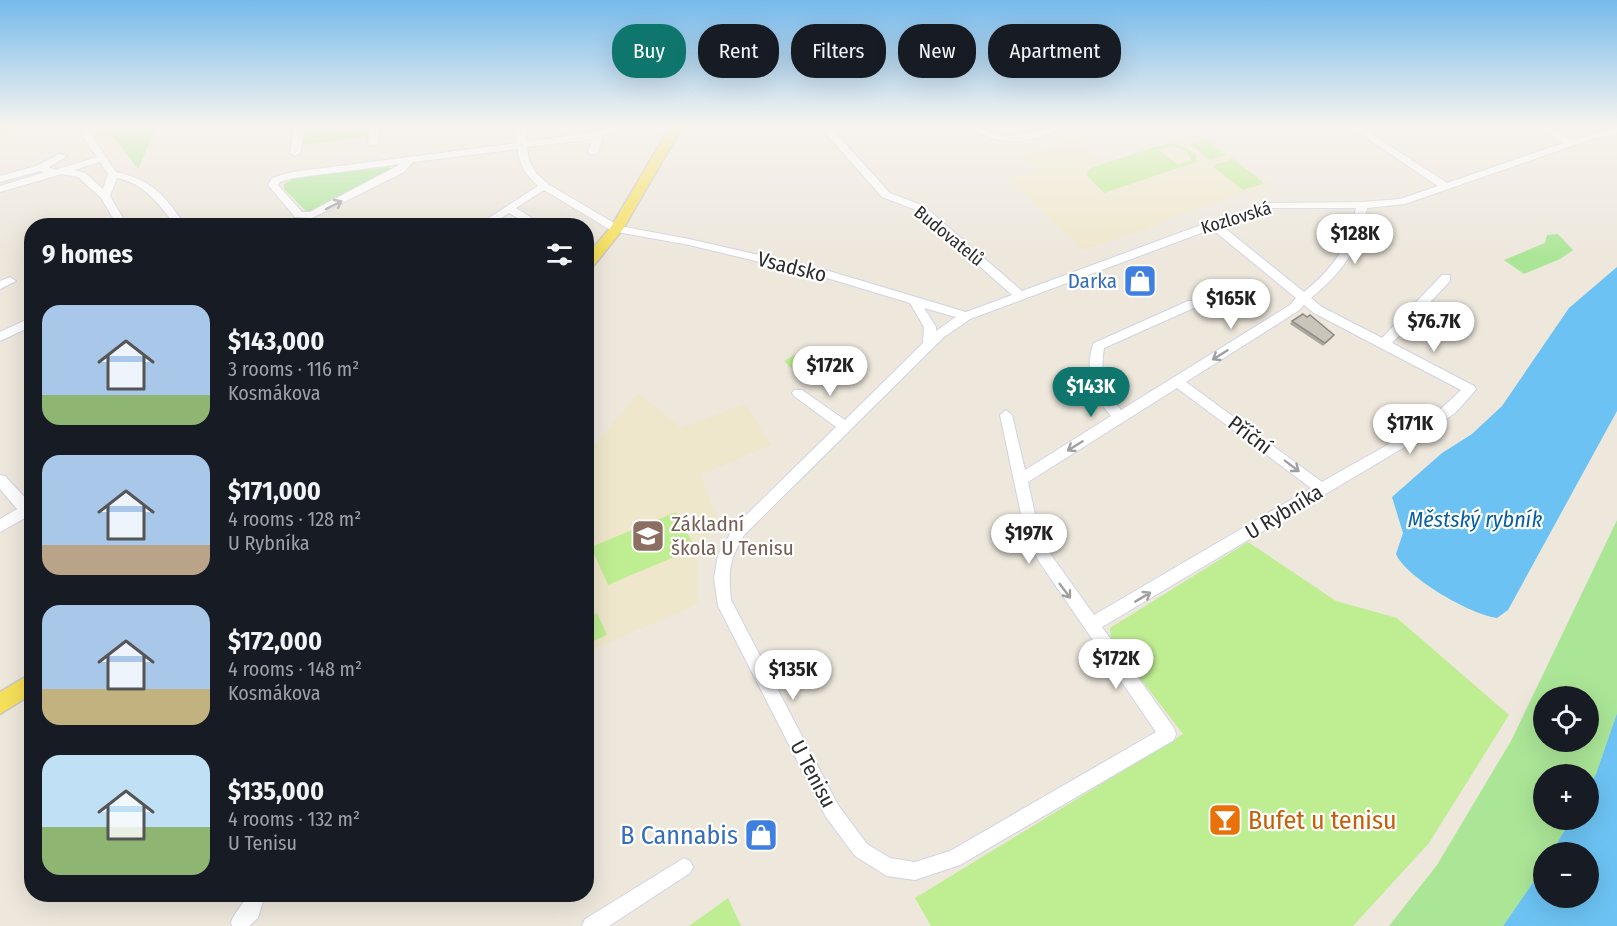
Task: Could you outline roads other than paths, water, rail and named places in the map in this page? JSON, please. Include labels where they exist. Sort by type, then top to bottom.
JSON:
[{"type":"main road","points":[[594,256],[616,229],[651,170]]},
{"type":"main road","points":[[0,704],[24,687]]},
{"type":"street","points":[[0,178],[31,170]]},
{"type":"street","points":[[50,170],[50,175]]},
{"type":"street","points":[[110,170],[113,174],[137,178],[149,184],[175,218]]},
{"type":"street","points":[[292,175],[293,170]]},
{"type":"street","points":[[330,170],[292,175],[276,180],[273,185],[299,215],[305,216],[329,209],[400,170]]},
{"type":"street","points":[[530,170],[544,186],[616,229]]},
{"type":"street","name":"Budovatelů","points":[[864,170],[886,195],[920,208],[1021,297]]},
{"type":"street","points":[[1421,170],[1445,186]]},
{"type":"street","name":"Kozlovská","points":[[966,316],[1271,205],[1362,205],[1401,202],[1491,170]]},
{"type":"street","points":[[0,189],[64,171],[81,176],[105,196],[118,218]]},
{"type":"street","points":[[105,196],[113,174]]},
{"type":"street","points":[[494,218],[544,186]]},
{"type":"street","points":[[1020,480],[1294,308],[1302,298],[1338,267],[1357,227],[1362,205]]},
{"type":"street","points":[[510,208],[526,218]]},
{"type":"street","points":[[1214,224],[1318,310],[1384,344],[1446,278]]},
{"type":"street","name":"Vsadsko","points":[[616,229],[689,242],[829,275],[966,316]]},
{"type":"street","points":[[914,300],[930,327],[929,345]]},
{"type":"street","points":[[1120,417],[1107,406],[1100,391],[1097,381],[1098,346],[1192,304]]},
{"type":"street","name":"U Tenisu","points":[[966,316],[929,345],[738,531],[725,555],[721,579],[723,601],[832,811],[861,850],[887,867],[915,871],[954,859],[1168,734],[1091,626]]},
{"type":"street","points":[[0,337],[24,325]]},
{"type":"street","name":"U Rybníka","points":[[1091,626],[1426,427],[1450,410],[1470,389],[1384,344]]},
{"type":"street","name":"Příční","points":[[1178,381],[1322,489]]},
{"type":"street","points":[[798,393],[844,426]]},
{"type":"street","points":[[1006,415],[1031,528],[1043,556],[1091,626]]},
{"type":"street","points":[[0,480],[24,505]]},
{"type":"street","points":[[0,526],[24,514]]},
{"type":"street","points":[[592,926],[684,867]]},
{"type":"street","points":[[240,922],[251,911],[254,902]]},
{"type":"water","name":"Městský rybník","points":[[1617,267],[1617,411],[1508,610],[1497,618],[1472,610],[1441,594],[1412,574],[1402,564],[1396,554],[1403,533],[1392,497],[1442,453],[1472,434],[1502,406],[1569,308]]},
{"type":"water","points":[[1617,713],[1617,926],[1503,926],[1533,882],[1533,908],[1599,908],[1599,842],[1558,842],[1565,830],[1599,830],[1599,765]]},
{"type":"place","name":"Darka","points":[[1140,281]]},
{"type":"place","name":"Základní škola U Tenisu","points":[[648,536]]},
{"type":"place","name":"Bufet u tenisu","points":[[1225,820]]},
{"type":"place","name":"B Cannabis","points":[[761,835]]}]
